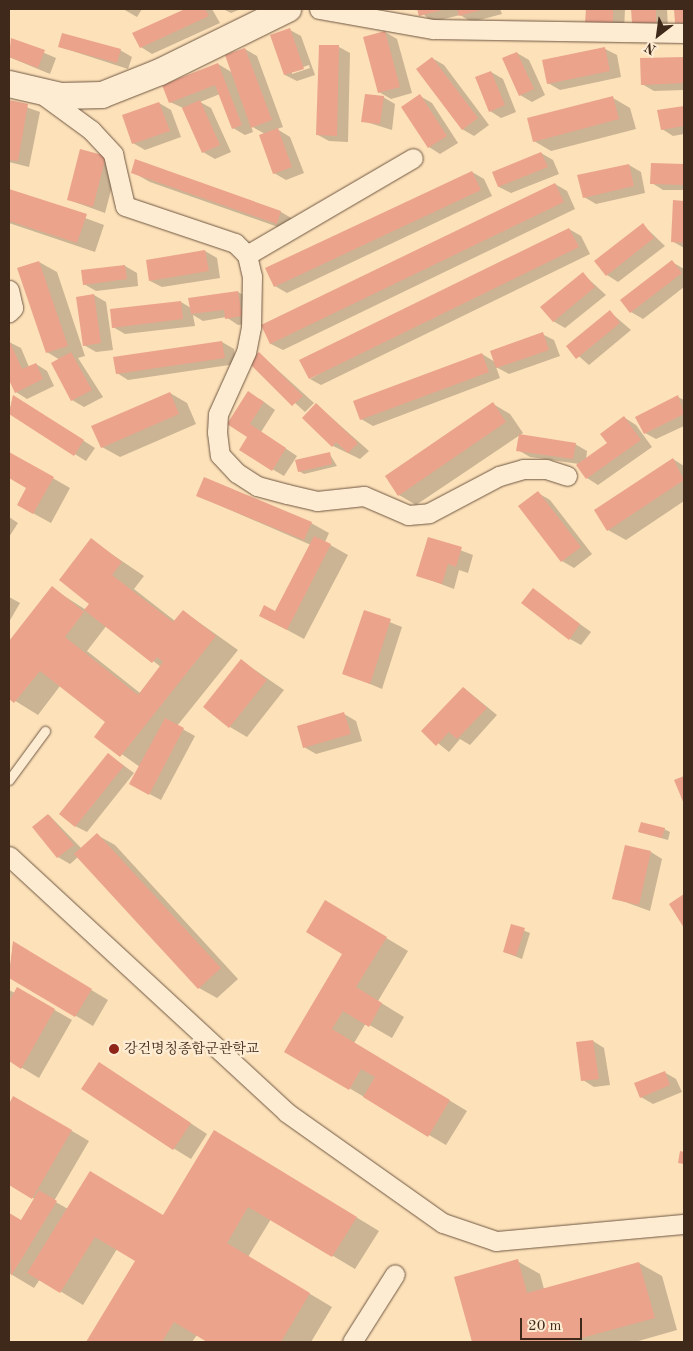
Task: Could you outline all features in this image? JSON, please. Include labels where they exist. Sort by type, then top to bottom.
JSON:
[{"type":"street","points":[[9,84],[61,96],[110,92],[160,72],[288,9]]},
{"type":"street","points":[[319,9],[433,29],[684,33]]},
{"type":"street","points":[[39,92],[91,130],[113,154],[125,206],[235,243],[247,255],[252,276],[251,327],[246,352],[218,414],[217,432],[220,455],[237,473],[257,486],[317,501],[364,496],[408,516],[429,513],[499,476],[523,469],[546,469],[568,476]]},
{"type":"street","points":[[247,255],[413,158]]},
{"type":"street","points":[[9,290],[13,308],[9,312]]},
{"type":"street","points":[[9,856],[286,1112],[443,1223],[496,1241],[684,1224]]},
{"type":"street","points":[[352,1342],[395,1274]]},
{"type":"lane","points":[[9,780],[45,731]]},
{"type":"building","points":[[185,9],[205,9],[209,16],[140,48],[132,33]]},
{"type":"building","points":[[417,9],[446,9],[419,16]]},
{"type":"building","points":[[457,9],[485,9],[459,16]]},
{"type":"building","points":[[586,9],[613,9],[613,24],[585,23]]},
{"type":"building","points":[[631,9],[656,9],[656,23],[632,23]]},
{"type":"building","points":[[674,9],[684,9],[684,23],[675,23]]},
{"type":"building","points":[[290,28],[304,69],[284,75],[270,35]]},
{"type":"building","points":[[385,31],[400,87],[378,93],[363,37]]},
{"type":"building","points":[[62,33],[121,49],[117,63],[58,47]]},
{"type":"building","points":[[11,38],[45,50],[38,68],[9,57]]},
{"type":"building","points":[[319,45],[339,45],[337,136],[316,135]]},
{"type":"building","points":[[605,47],[610,71],[547,84],[542,60]]},
{"type":"building","points":[[245,48],[272,120],[251,128],[225,55]]},
{"type":"building","points":[[517,52],[534,89],[519,96],[502,58]]},
{"type":"building","points":[[432,57],[478,118],[462,130],[416,69]]},
{"type":"building","points":[[684,57],[684,83],[641,85],[640,58]]},
{"type":"building","points":[[218,63],[242,125],[232,129],[215,85],[169,103],[162,85]]},
{"type":"building","points":[[491,71],[505,105],[489,112],[475,77]]},
{"type":"building","points":[[365,94],[384,96],[380,124],[361,122]]},
{"type":"building","points":[[420,94],[447,136],[428,148],[401,107]]},
{"type":"building","points":[[613,96],[619,119],[533,142],[527,118]]},
{"type":"building","points":[[9,100],[28,104],[18,161],[9,160]]},
{"type":"building","points":[[200,100],[220,145],[202,153],[182,108]]},
{"type":"building","points":[[159,102],[170,131],[132,144],[122,115]]},
{"type":"building","points":[[684,106],[684,126],[661,130],[657,110]]},
{"type":"building","points":[[278,128],[292,167],[273,174],[259,135]]},
{"type":"building","points":[[80,149],[106,156],[93,207],[67,200]]},
{"type":"building","points":[[541,152],[548,167],[498,187],[492,172]]},
{"type":"building","points":[[135,159],[281,211],[277,224],[131,173]]},
{"type":"building","points":[[651,163],[684,164],[684,185],[650,184]]},
{"type":"building","points":[[629,164],[634,186],[583,198],[577,175]]},
{"type":"building","points":[[472,171],[481,190],[274,287],[265,268]]},
{"type":"building","points":[[555,183],[564,202],[270,344],[261,325]]},
{"type":"building","points":[[9,189],[87,214],[77,243],[9,221]]},
{"type":"building","points":[[673,200],[684,201],[684,243],[671,242]]},
{"type":"building","points":[[643,223],[654,238],[606,276],[594,261]]},
{"type":"building","points":[[569,228],[579,247],[309,379],[299,360]]},
{"type":"building","points":[[205,250],[209,271],[149,281],[146,260]]},
{"type":"building","points":[[672,260],[682,273],[630,313],[620,300]]},
{"type":"building","points":[[39,261],[68,346],[46,353],[17,268]]},
{"type":"building","points":[[125,265],[127,279],[83,285],[81,270]]},
{"type":"building","points":[[583,272],[595,287],[553,322],[540,307]]},
{"type":"building","points":[[238,291],[242,316],[225,319],[224,310],[191,314],[188,298]]},
{"type":"building","points":[[94,294],[101,343],[83,346],[76,297]]},
{"type":"building","points":[[181,301],[183,319],[112,328],[110,309]]},
{"type":"building","points":[[610,310],[620,323],[576,359],[566,346]]},
{"type":"building","points":[[543,332],[549,350],[496,368],[490,351]]},
{"type":"building","points":[[9,340],[22,369],[36,363],[43,379],[15,393],[9,380]]},
{"type":"building","points":[[222,341],[225,358],[116,374],[113,357]]},
{"type":"building","points":[[71,352],[92,390],[71,401],[51,363]]},
{"type":"building","points":[[259,352],[303,396],[292,406],[248,362]]},
{"type":"building","points":[[482,353],[489,372],[360,420],[353,401]]},
{"type":"building","points":[[248,391],[264,402],[250,424],[286,448],[272,471],[239,450],[247,437],[227,424]]},
{"type":"building","points":[[170,392],[179,414],[101,448],[91,426]]},
{"type":"building","points":[[13,395],[84,440],[74,456],[9,414]]},
{"type":"building","points":[[678,395],[684,414],[644,434],[635,417]]},
{"type":"building","points":[[493,402],[506,422],[398,496],[385,476]]},
{"type":"building","points":[[316,403],[358,443],[348,453],[336,442],[332,447],[302,418]]},
{"type":"building","points":[[624,416],[641,440],[586,479],[576,465],[607,443],[600,434]]},
{"type":"building","points":[[519,434],[576,443],[573,459],[516,451]]},
{"type":"building","points":[[9,452],[54,477],[33,514],[17,505],[26,488],[9,478]]},
{"type":"building","points":[[330,452],[332,464],[298,472],[295,460]]},
{"type":"building","points":[[673,458],[684,480],[607,531],[594,510]]},
{"type":"building","points":[[204,477],[312,522],[304,540],[196,496]]},
{"type":"building","points":[[538,491],[581,547],[561,562],[518,506]]},
{"type":"building","points":[[314,536],[331,544],[287,630],[259,616],[264,605],[275,611]]},
{"type":"building","points":[[428,537],[462,547],[456,567],[448,564],[442,584],[416,576]]},
{"type":"building","points":[[91,538],[122,562],[112,575],[173,622],[183,610],[216,636],[120,757],[94,737],[105,722],[40,671],[14,703],[9,699],[9,641],[52,586],[84,612],[65,637],[138,695],[163,662],[157,657],[152,663],[84,610],[89,604],[59,580]]},
{"type":"building","points":[[533,588],[580,624],[569,640],[521,603]]},
{"type":"building","points":[[364,610],[391,619],[370,684],[342,674]]},
{"type":"building","points":[[241,659],[267,680],[229,728],[203,707]]},
{"type":"building","points":[[463,687],[487,708],[457,739],[449,732],[436,746],[421,731]]},
{"type":"building","points":[[344,712],[351,734],[303,748],[297,726]]},
{"type":"building","points":[[165,718],[184,728],[149,795],[129,784]]},
{"type":"building","points":[[108,753],[124,766],[75,827],[59,814]]},
{"type":"building","points":[[684,776],[684,804],[674,780]]},
{"type":"building","points":[[48,814],[74,845],[57,858],[32,827]]},
{"type":"building","points":[[641,822],[665,828],[662,838],[638,832]]},
{"type":"building","points":[[97,833],[221,968],[198,989],[74,854]]},
{"type":"building","points":[[625,845],[651,851],[639,905],[612,899]]},
{"type":"building","points":[[684,894],[684,928],[669,904]]},
{"type":"building","points":[[325,900],[387,937],[356,987],[382,1003],[369,1027],[343,1011],[332,1029],[450,1100],[428,1137],[363,1097],[375,1077],[361,1069],[349,1090],[284,1052],[342,954],[306,932]]},
{"type":"building","points":[[511,924],[525,928],[516,956],[503,952]]},
{"type":"building","points":[[13,941],[92,989],[75,1017],[9,978]]},
{"type":"building","points":[[17,987],[55,1009],[21,1069],[9,1061],[9,1002]]},
{"type":"building","points":[[593,1040],[599,1079],[581,1081],[576,1042]]},
{"type":"building","points":[[99,1062],[191,1123],[173,1150],[81,1089]]},
{"type":"building","points":[[665,1071],[670,1085],[640,1098],[634,1083]]},
{"type":"building","points":[[13,1096],[72,1130],[32,1199],[9,1185],[9,1104]]},
{"type":"building","points":[[214,1130],[357,1217],[332,1257],[248,1207],[227,1243],[310,1293],[281,1342],[207,1342],[174,1322],[162,1342],[86,1342],[135,1261],[95,1237],[60,1293],[27,1273],[90,1171],[163,1215]]},
{"type":"building","points":[[680,1151],[684,1152],[684,1164],[678,1163]]},
{"type":"building","points":[[39,1190],[57,1201],[11,1276],[9,1213],[21,1220]]},
{"type":"building","points":[[518,1259],[527,1293],[639,1262],[655,1318],[567,1342],[472,1342],[454,1277]]},
{"type":"place","name":"강건명칭종합군관학교","points":[[114,1049]]}]
